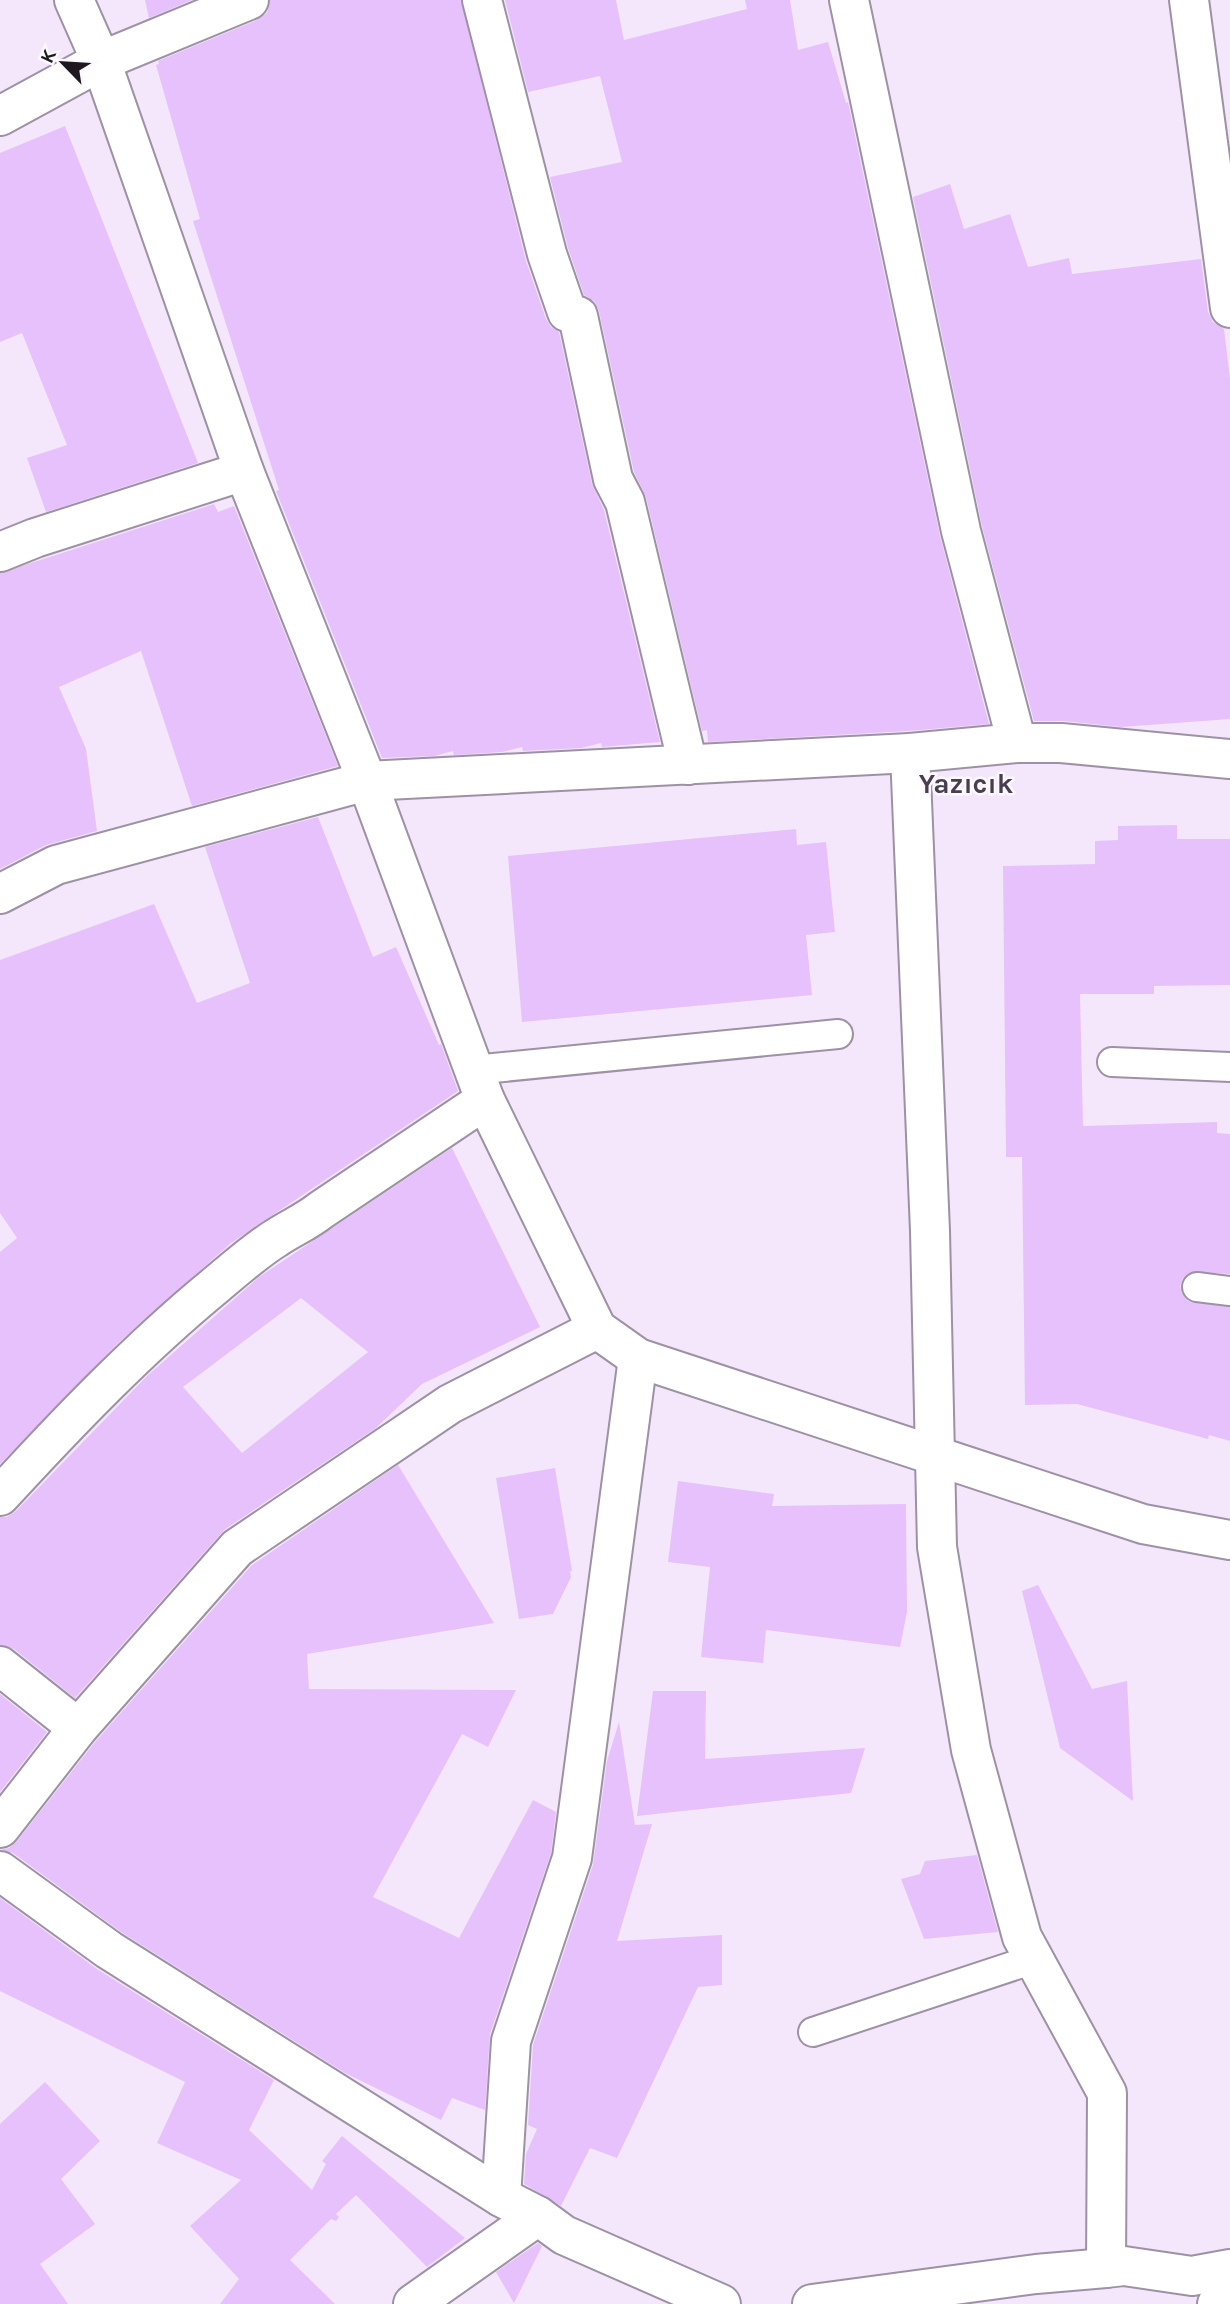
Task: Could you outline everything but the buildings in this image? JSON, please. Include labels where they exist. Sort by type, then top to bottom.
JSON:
[{"type":"street","points":[[74,0],[101,61],[244,471],[367,781],[479,1085],[597,1329],[638,1359],[1143,1524],[1230,1540]]},
{"type":"street","points":[[0,116],[101,61],[249,0]]},
{"type":"street","points":[[482,0],[547,254],[567,312],[579,316],[613,479],[625,502],[688,765]]},
{"type":"street","points":[[849,0],[961,531],[1017,743]]},
{"type":"street","points":[[1189,0],[1230,308]]},
{"type":"street","points":[[0,552],[35,538],[244,471]]},
{"type":"street","points":[[0,894],[56,865],[367,781],[910,753],[1017,743],[1061,743],[1142,753],[1230,759]]},
{"type":"street","points":[[910,753],[930,1231],[937,1547],[971,1750],[1022,1937],[1107,2093],[1106,2268]]},
{"type":"street","points":[[0,1496],[38,1454],[164,1328],[276,1238],[305,1223],[479,1085]]},
{"type":"street","points":[[0,1828],[78,1728],[237,1548],[450,1404],[597,1329]]},
{"type":"street","points":[[501,2197],[511,2041],[572,1858],[638,1359]]},
{"type":"street","points":[[0,1666],[78,1728]]},
{"type":"street","points":[[0,1871],[109,1950],[501,2197],[538,2216],[564,2235],[721,2304]]},
{"type":"street","points":[[414,2304],[538,2216]]},
{"type":"street","points":[[813,2304],[1036,2274],[1124,2266],[1192,2276],[1230,2269]]},
{"type":"street","points":[[1217,2304],[1230,2294]]},
{"type":"lane","points":[[479,1085],[838,1034]]},
{"type":"lane","points":[[1112,1062],[1230,1067]]},
{"type":"lane","points":[[1198,1287],[1230,1291]]},
{"type":"lane","points":[[813,2032],[1034,1959]]},
{"type":"district","name":"Yazıcık","points":[[966,783]]}]
